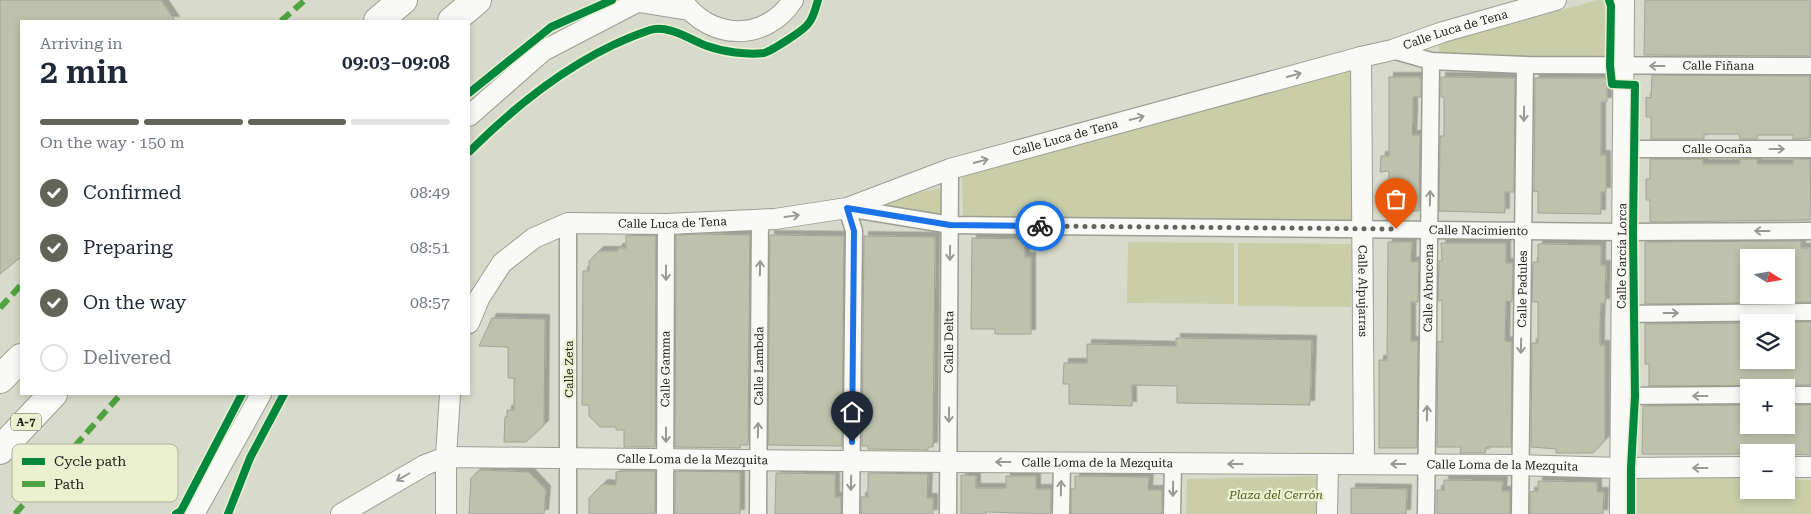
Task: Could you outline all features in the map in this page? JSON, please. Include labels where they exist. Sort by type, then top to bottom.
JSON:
[{"type":"highway","points":[[379,20],[403,0]]},
{"type":"highway","points":[[453,20],[477,0]]},
{"type":"highway","points":[[0,379],[20,359]]},
{"type":"highway","name":"A-7","points":[[0,450],[52,395]]},
{"type":"street","points":[[470,115],[543,51],[640,1],[686,5],[706,24],[726,31],[748,31],[769,24],[786,11],[793,0]]},
{"type":"street","name":"Calle Luca de Tena","points":[[568,223],[666,224],[760,219],[847,208],[950,169],[1392,50],[1443,32],[1556,0]]},
{"type":"street","name":"Calle García Lorca","points":[[1620,514],[1624,0]]},
{"type":"street","name":"Calle Fiñana","points":[[1392,50],[1431,61],[1525,65],[1811,66]]},
{"type":"street","name":"Calle Alpujarras","points":[[1361,57],[1364,464]]},
{"type":"street","name":"Calle Abrucena","points":[[1426,514],[1431,61]]},
{"type":"street","name":"Calle Padules","points":[[1520,514],[1519,465],[1525,65]]},
{"type":"street","name":"Calle Ocaña","points":[[1623,149],[1811,149]]},
{"type":"street","name":"Calle Delta","points":[[948,514],[950,169]]},
{"type":"street","points":[[847,208],[854,231],[851,514]]},
{"type":"street","name":"Calle Nacimiento","points":[[847,208],[950,225],[1623,232],[1811,231]]},
{"type":"street","name":"Calle Lambda","points":[[758,514],[760,219]]},
{"type":"street","points":[[470,321],[480,297],[502,263],[534,238],[568,223]]},
{"type":"street","name":"Calle Zeta","points":[[568,223],[568,514]]},
{"type":"street","name":"Calle Gamma","points":[[665,514],[666,224]]},
{"type":"street","points":[[1622,314],[1811,312]]},
{"type":"street","points":[[194,514],[260,395]]},
{"type":"street","points":[[446,514],[446,457],[450,395]]},
{"type":"street","points":[[1622,396],[1740,395]]},
{"type":"street","points":[[1795,395],[1811,395]]},
{"type":"street","points":[[341,514],[425,464],[446,457]]},
{"type":"street","name":"Calle Loma de la Mezquita","points":[[446,457],[1740,468]]},
{"type":"street","points":[[1061,514],[1062,463]]},
{"type":"street","points":[[1172,514],[1173,464]]},
{"type":"street","points":[[1328,464],[1328,514]]},
{"type":"street","points":[[210,514],[211,500],[220,468]]},
{"type":"street","points":[[1795,468],[1811,468]]},
{"type":"green space","points":[[1598,0],[1616,0],[1616,59],[1439,55],[1439,44]]},
{"type":"green space","points":[[1355,68],[1359,223],[963,217],[962,175]]},
{"type":"green space","points":[[939,188],[942,216],[870,205]]},
{"type":"green space","points":[[1128,242],[1234,243],[1234,304],[1127,303]]},
{"type":"green space","points":[[1238,243],[1351,244],[1351,307],[1238,306]]},
{"type":"green space","name":"Plaza del Cerrón","points":[[1317,476],[1316,514],[1186,514],[1187,479]]},
{"type":"green space","points":[[1636,476],[1740,478],[1740,499],[1795,499],[1795,479],[1811,480],[1811,514],[1635,514]]},
{"type":"building","points":[[0,0],[161,0],[174,20],[20,20],[20,258],[0,274]]},
{"type":"building","points":[[1645,0],[1811,0],[1811,56],[1644,55]]},
{"type":"building","points":[[1652,75],[1810,76],[1810,138],[1793,139],[1793,135],[1758,135],[1757,139],[1740,139],[1739,134],[1704,134],[1704,139],[1651,139],[1651,117],[1646,117],[1646,97],[1651,98]]},
{"type":"building","points":[[1389,77],[1421,77],[1421,97],[1413,97],[1412,135],[1420,135],[1419,211],[1388,211],[1389,171],[1380,172],[1381,156],[1389,156]]},
{"type":"building","points":[[1441,77],[1515,78],[1514,192],[1505,192],[1505,213],[1439,211],[1440,136],[1444,136],[1444,97],[1441,97]]},
{"type":"building","points":[[1535,78],[1607,78],[1607,102],[1601,102],[1601,155],[1606,155],[1606,192],[1601,192],[1601,214],[1538,213],[1538,191],[1534,192]]},
{"type":"building","points":[[1650,159],[1703,159],[1703,164],[1740,164],[1740,159],[1757,159],[1757,164],[1793,164],[1793,159],[1810,159],[1810,220],[1650,222],[1650,200],[1646,200],[1646,179],[1650,179]]},
{"type":"building","points":[[626,235],[656,236],[655,447],[624,447],[624,430],[616,430],[616,427],[600,427],[589,416],[589,405],[582,405],[583,271],[589,271],[589,261],[599,251],[618,251],[618,248],[626,248]]},
{"type":"building","points":[[676,235],[750,235],[748,445],[740,445],[740,448],[675,447]]},
{"type":"building","points":[[770,235],[844,236],[842,446],[768,445]]},
{"type":"building","points":[[864,236],[935,237],[933,447],[928,447],[928,450],[868,449],[868,446],[862,446]]},
{"type":"building","points":[[972,238],[1025,239],[1025,257],[1031,257],[1031,334],[995,334],[995,329],[971,329]]},
{"type":"building","points":[[1801,241],[1801,248],[1811,248],[1811,302],[1795,302],[1795,249],[1740,249],[1740,303],[1645,304],[1645,242]]},
{"type":"building","points":[[1388,242],[1412,242],[1411,262],[1419,261],[1418,302],[1411,302],[1411,341],[1418,341],[1417,447],[1415,448],[1379,448],[1379,360],[1387,360]]},
{"type":"building","points":[[1441,243],[1506,243],[1506,263],[1513,263],[1512,302],[1506,301],[1505,341],[1512,342],[1511,447],[1486,447],[1485,453],[1460,453],[1461,447],[1437,447],[1438,341],[1442,342],[1442,300],[1438,301],[1439,261],[1442,260]]},
{"type":"building","points":[[1538,244],[1601,245],[1601,265],[1606,265],[1605,303],[1601,303],[1600,324],[1600,345],[1605,345],[1605,440],[1593,453],[1556,453],[1556,449],[1531,447],[1532,343],[1538,343],[1538,302],[1532,302],[1533,262],[1538,262]]},
{"type":"building","points":[[492,318],[545,319],[544,425],[526,442],[504,442],[507,410],[514,410],[514,378],[508,378],[508,347],[479,346]]},
{"type":"building","points":[[1795,322],[1811,322],[1811,385],[1795,385],[1795,379],[1740,379],[1740,385],[1649,386],[1649,364],[1645,364],[1645,324],[1740,323],[1740,369],[1795,369]]},
{"type":"building","points":[[1176,338],[1312,340],[1310,405],[1177,403],[1177,386],[1132,385],[1132,406],[1069,404],[1069,384],[1063,384],[1064,363],[1087,363],[1087,344],[1176,346]]},
{"type":"building","points":[[1740,405],[1740,434],[1795,434],[1795,405],[1811,405],[1811,455],[1795,454],[1795,444],[1740,444],[1740,454],[1642,454],[1643,406]]},
{"type":"building","points":[[480,470],[529,472],[546,490],[544,514],[469,514],[471,478]]},
{"type":"building","points":[[655,471],[655,514],[589,514],[589,498],[603,484],[616,485],[616,472]]},
{"type":"building","points":[[675,471],[740,472],[740,514],[675,514]]},
{"type":"building","points":[[776,473],[835,474],[835,497],[841,497],[841,514],[775,514]]},
{"type":"building","points":[[868,473],[928,474],[927,498],[933,498],[933,514],[861,514],[861,497],[868,497]]},
{"type":"building","points":[[961,475],[976,476],[976,488],[1006,488],[1006,476],[1036,476],[1036,489],[1051,489],[1051,514],[986,512],[986,514],[961,514]]},
{"type":"building","points":[[1075,476],[1149,477],[1148,490],[1162,490],[1162,514],[1071,514],[1071,489],[1075,489]]},
{"type":"building","points":[[1444,480],[1503,481],[1502,491],[1510,491],[1510,514],[1437,514],[1437,490],[1444,490]]},
{"type":"building","points":[[1538,481],[1597,482],[1597,492],[1604,492],[1603,514],[1530,514],[1530,492],[1538,491]]},
{"type":"building","points":[[1351,488],[1407,489],[1406,514],[1351,514]]},
{"type":"marked path","points":[[282,20],[305,0]]},
{"type":"marked path","points":[[0,308],[20,286]]},
{"type":"marked path","points":[[77,444],[120,395]]},
{"type":"marked path","points":[[15,514],[26,502]]},
{"type":"cycle path","points":[[470,92],[551,27],[612,0]]},
{"type":"cycle path","points":[[470,151],[530,97],[553,80],[576,65],[625,40],[650,30],[664,29],[721,50],[764,53],[805,27],[810,22],[818,0]]},
{"type":"cycle path","points":[[1609,0],[1611,6],[1610,66],[1612,84],[1635,85],[1633,232],[1635,396],[1631,468],[1631,514]]},
{"type":"cycle path","points":[[176,514],[181,511],[241,395]]},
{"type":"cycle path","points":[[228,514],[250,458],[283,395]]},
{"type":"way so far","points":[[1040,226],[1396,229]]},
{"type":"route","points":[[852,442],[854,231],[847,208],[950,225],[1040,226]]}]
